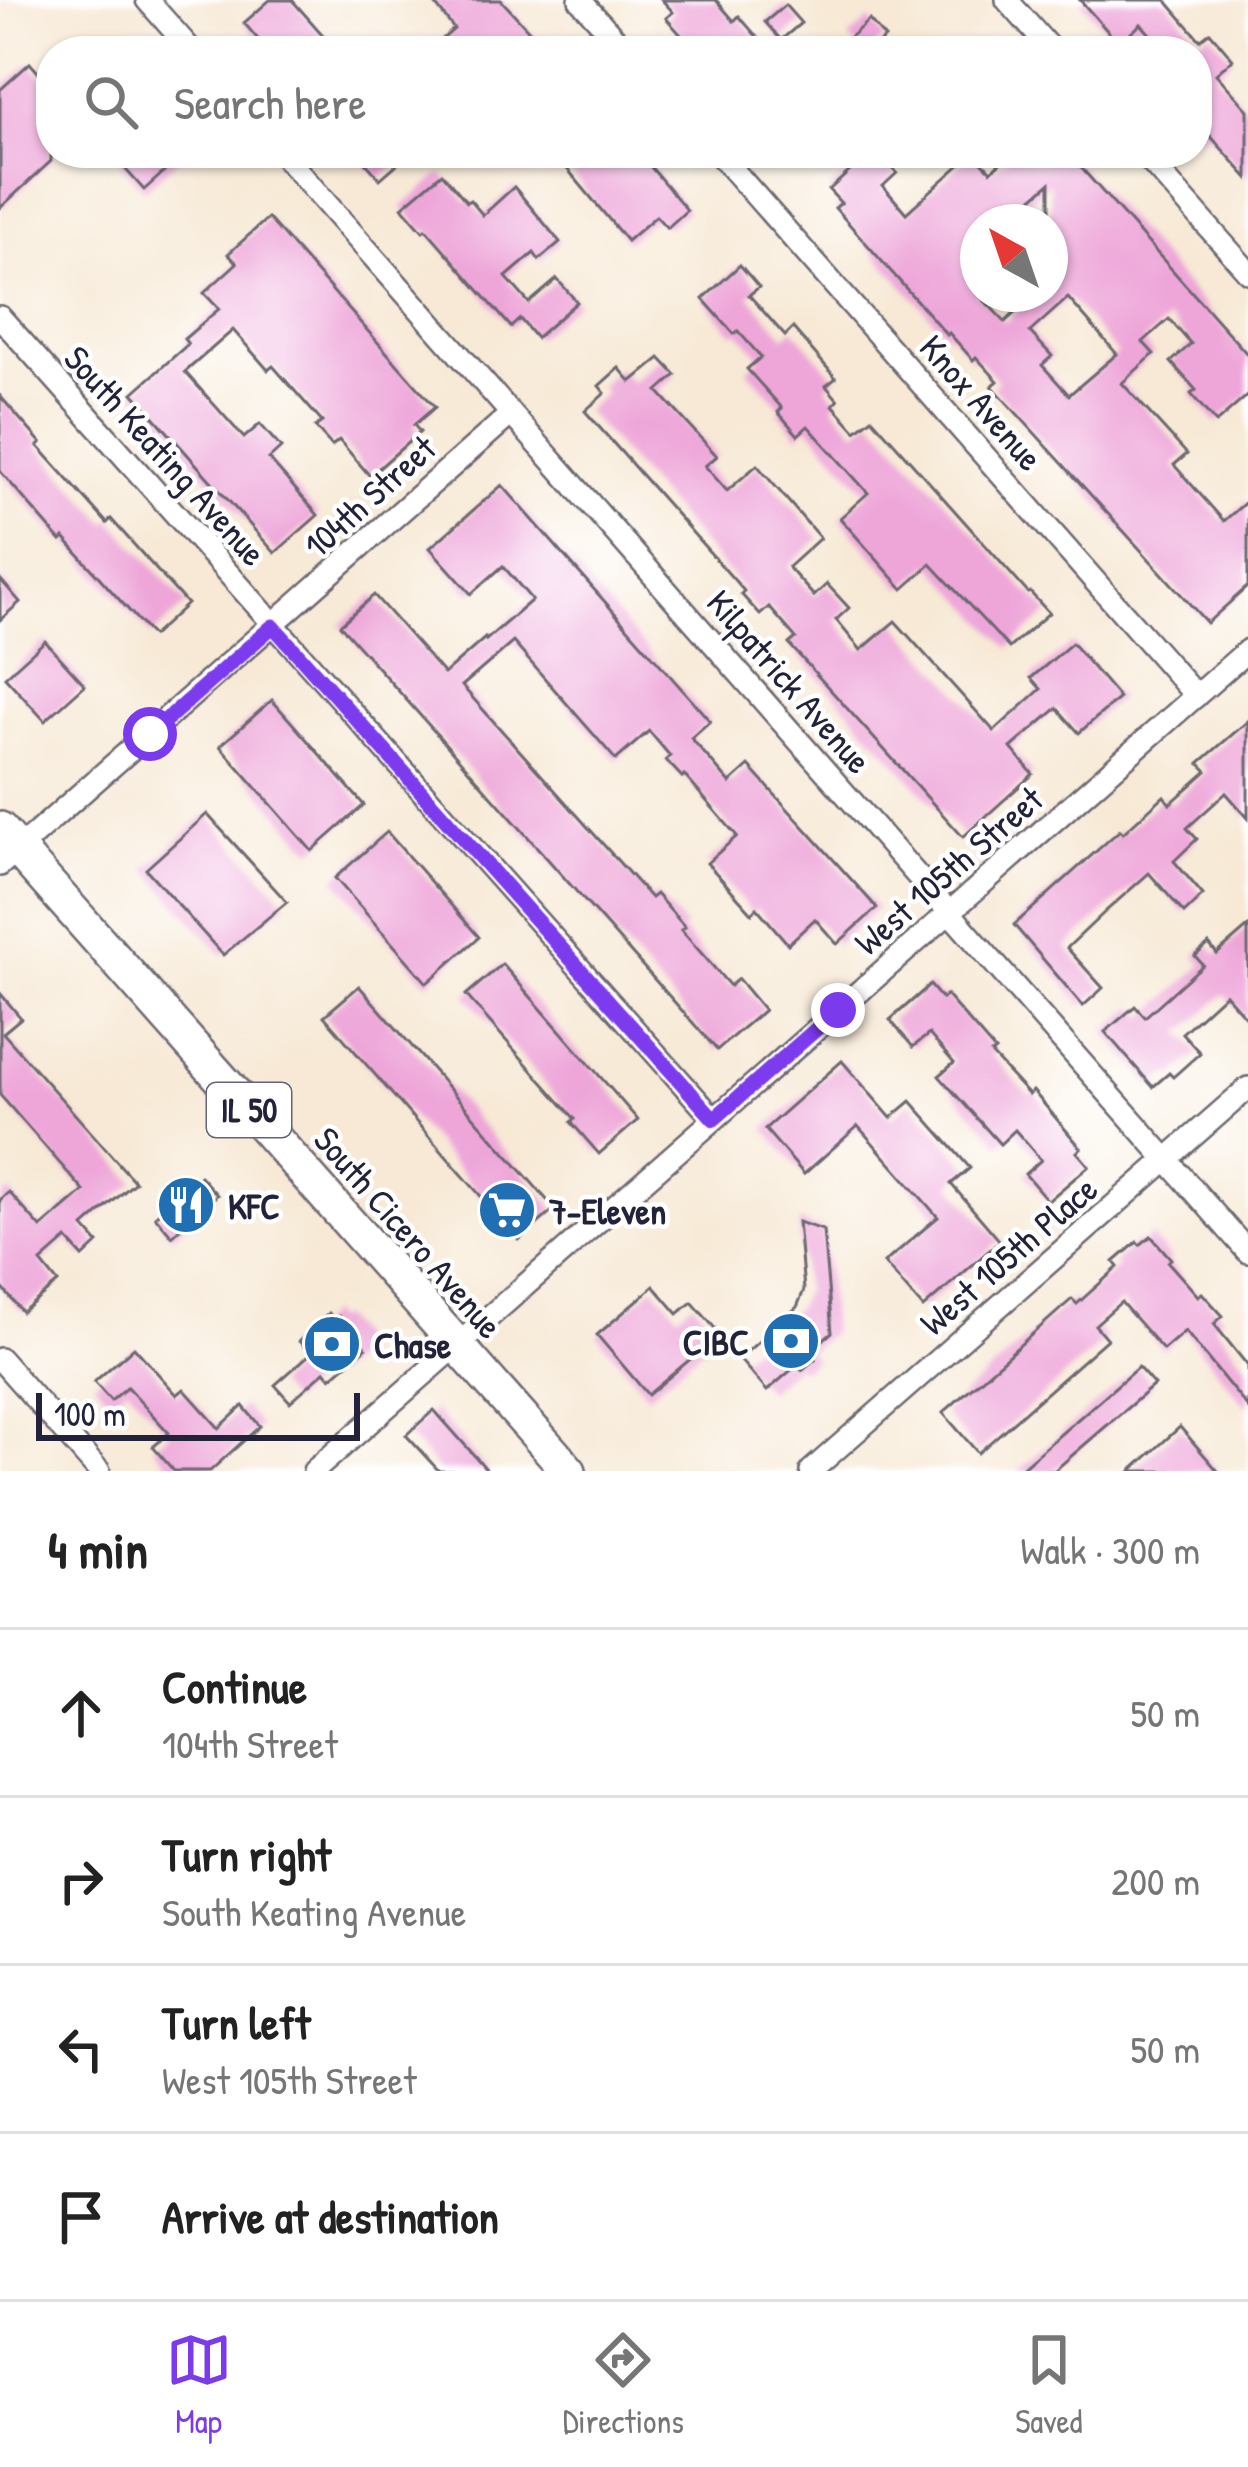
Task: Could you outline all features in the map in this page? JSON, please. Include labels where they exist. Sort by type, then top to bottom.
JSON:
[{"type":"main road","name":"South Cicero Avenue","points":[[6,848],[568,1471]]},
{"type":"street","points":[[147,0],[179,36]]},
{"type":"street","points":[[580,0],[612,36]]},
{"type":"street","points":[[1007,0],[1039,36]]},
{"type":"street","name":"Kilpatrick Avenue","points":[[295,168],[1248,1252]]},
{"type":"street","name":"Knox Avenue","points":[[731,168],[1196,696]]},
{"type":"street","points":[[1156,168],[1248,272]]},
{"type":"street","name":"South Keating Avenue","points":[[0,317],[714,1119]]},
{"type":"street","name":"104th Street","points":[[6,848],[273,626],[512,414]]},
{"type":"street","name":"West 105th Street","points":[[314,1471],[1248,650]]},
{"type":"street","name":"West 105th Place","points":[[811,1471],[1248,1088]]},
{"type":"street","points":[[0,1359],[99,1471]]},
{"type":"building","points":[[270,0],[292,0],[324,36],[255,36],[244,23]]},
{"type":"building","points":[[432,0],[501,0],[534,36],[446,36],[454,29]]},
{"type":"building","points":[[662,0],[716,0],[734,21],[739,16],[756,36],[682,36],[666,18],[673,12]]},
{"type":"building","points":[[1080,0],[1166,0],[1197,36],[1152,36],[1141,24],[1128,36],[1112,36]]},
{"type":"building","points":[[785,5],[801,23],[786,36],[777,36],[765,22]]},
{"type":"building","points":[[869,20],[883,36],[851,36]]},
{"type":"building","points":[[1210,32],[1233,59],[1216,74],[1248,110],[1248,178],[1212,138],[1212,36],[1205,36]]},
{"type":"building","points":[[30,63],[36,70],[36,168],[43,168],[0,208],[0,90]]},
{"type":"building","points":[[124,168],[168,168],[144,190]]},
{"type":"building","points":[[370,168],[393,168],[380,179]]},
{"type":"building","points":[[566,168],[652,168],[687,210],[667,228],[656,216],[627,241]]},
{"type":"building","points":[[853,168],[893,168],[897,173],[883,186],[906,213],[956,168],[1081,168],[1248,355],[1248,395],[1216,423],[1171,362],[1191,344],[1169,319],[1143,342],[1154,354],[1122,383],[1187,454],[1174,465],[1224,521],[1248,500],[1248,586],[1207,623],[992,386],[998,381],[947,335],[835,208],[841,203],[829,190]]},
{"type":"building","points":[[442,173],[483,215],[514,187],[560,242],[539,260],[534,253],[506,277],[529,303],[557,279],[577,302],[536,338],[520,319],[511,327],[402,207]]},
{"type":"building","points":[[268,218],[435,407],[414,425],[420,432],[370,476],[339,440],[332,446],[315,427],[322,422],[273,366],[268,370],[233,330],[185,372],[244,438],[260,424],[281,448],[269,459],[318,515],[275,553],[133,393],[219,309],[204,293],[237,263],[228,254]]},
{"type":"building","points":[[740,265],[759,287],[749,295],[785,336],[793,328],[836,378],[826,386],[838,400],[833,405],[856,431],[872,418],[1049,613],[1009,648],[931,564],[903,589],[840,518],[868,493],[808,426],[798,435],[778,412],[782,408],[747,369],[761,357],[703,299]]},
{"type":"building","points":[[660,358],[676,375],[658,391],[717,456],[705,466],[727,491],[757,465],[820,538],[788,567],[814,596],[827,584],[849,608],[836,620],[861,650],[895,621],[994,731],[1041,689],[1031,678],[1072,643],[1119,698],[1079,733],[1057,708],[1011,748],[1033,774],[963,837],[789,644],[796,638],[769,607],[760,615],[585,411],[605,393],[599,386],[619,368],[631,382]]},
{"type":"building","points":[[0,396],[107,523],[111,519],[187,604],[152,636],[0,471]]},
{"type":"building","points":[[502,485],[710,721],[691,738],[730,783],[749,766],[877,908],[837,944],[815,919],[788,944],[707,863],[737,836],[666,760],[670,756],[649,731],[616,760],[513,642],[462,686],[651,898],[656,894],[730,986],[738,979],[764,1010],[717,1050],[340,625],[374,595],[444,674],[486,640],[532,600],[503,566],[471,594],[430,548]]},
{"type":"building","points":[[0,579],[20,602],[0,620]]},
{"type":"building","points":[[45,641],[85,685],[45,721],[5,677]]},
{"type":"building","points":[[272,700],[364,805],[312,851],[220,746]]},
{"type":"building","points":[[1248,721],[1248,818],[1226,793],[1187,828],[1197,839],[1174,861],[1203,895],[1184,913],[1149,873],[1067,948],[1103,988],[1083,1006],[1014,925],[1120,830],[1123,833],[1164,796],[1170,804],[1207,771],[1199,763]]},
{"type":"building","points":[[207,814],[287,902],[223,955],[146,869]]},
{"type":"building","points":[[387,832],[479,937],[427,983],[335,878]]},
{"type":"building","points":[[1248,927],[1248,1020],[1225,994],[1182,1033],[1200,1053],[1173,1077],[1169,1073],[1153,1087],[1105,1032],[1135,1006],[1145,1017],[1203,965],[1195,956],[1209,944],[1217,954]]},
{"type":"building","points":[[502,964],[638,1120],[599,1154],[571,1122],[575,1119],[466,995]]},
{"type":"building","points":[[930,985],[942,999],[946,995],[995,1051],[991,1054],[1029,1095],[1033,1091],[1081,1148],[1077,1152],[1089,1166],[1048,1201],[1025,1174],[1041,1160],[1015,1130],[1000,1144],[939,1076],[954,1063],[929,1034],[913,1047],[890,1020]]},
{"type":"building","points":[[359,986],[555,1209],[519,1240],[324,1016]]},
{"type":"building","points":[[0,993],[21,1018],[3,1033],[135,1182],[84,1227],[98,1243],[83,1257],[67,1239],[41,1262],[58,1283],[22,1312],[0,1285],[0,1200],[9,1192],[41,1228],[84,1191],[0,1095]]},
{"type":"building","points":[[842,1061],[891,1118],[911,1101],[970,1168],[951,1184],[1000,1241],[923,1308],[884,1263],[938,1217],[858,1126],[804,1174],[765,1129]]},
{"type":"building","name":"KFC","points":[[200,1176],[217,1195],[172,1236],[155,1216]]},
{"type":"building","name":"CIBC","points":[[798,1222],[823,1230],[832,1332],[809,1352],[815,1359],[802,1370],[797,1365],[767,1391],[739,1359],[797,1307],[804,1290]]},
{"type":"building","points":[[1151,1236],[1198,1296],[1202,1293],[1223,1316],[1214,1324],[1248,1366],[1248,1408],[1185,1331],[1163,1350],[1121,1302],[1095,1325],[1107,1339],[978,1453],[943,1413],[1072,1299],[1077,1304],[1118,1267],[1114,1262],[1137,1242],[1140,1245]]},
{"type":"building","points":[[654,1286],[678,1314],[692,1302],[720,1334],[648,1395],[597,1335]]},
{"type":"building","name":"Chase","points":[[329,1313],[334,1320],[339,1316],[366,1348],[331,1378],[325,1371],[290,1402],[275,1385],[310,1354],[299,1341]]},
{"type":"building","points":[[134,1347],[177,1395],[184,1389],[219,1428],[243,1406],[260,1426],[210,1471],[174,1471],[153,1447],[169,1433],[127,1387],[111,1401],[94,1382]]},
{"type":"building","points":[[1138,1367],[1154,1385],[1054,1471],[1018,1471]]},
{"type":"building","points":[[434,1410],[488,1471],[439,1471],[406,1435]]},
{"type":"building","points":[[1180,1427],[1218,1471],[1131,1471]]},
{"type":"place","name":"KFC","points":[[186,1205]]},
{"type":"place","name":"7-Eleven","points":[[507,1210]]},
{"type":"place","name":"CIBC","points":[[791,1341]]},
{"type":"place","name":"Chase","points":[[332,1344]]},
{"type":"route","points":[[150,734],[273,626],[714,1119],[838,1010]]}]
